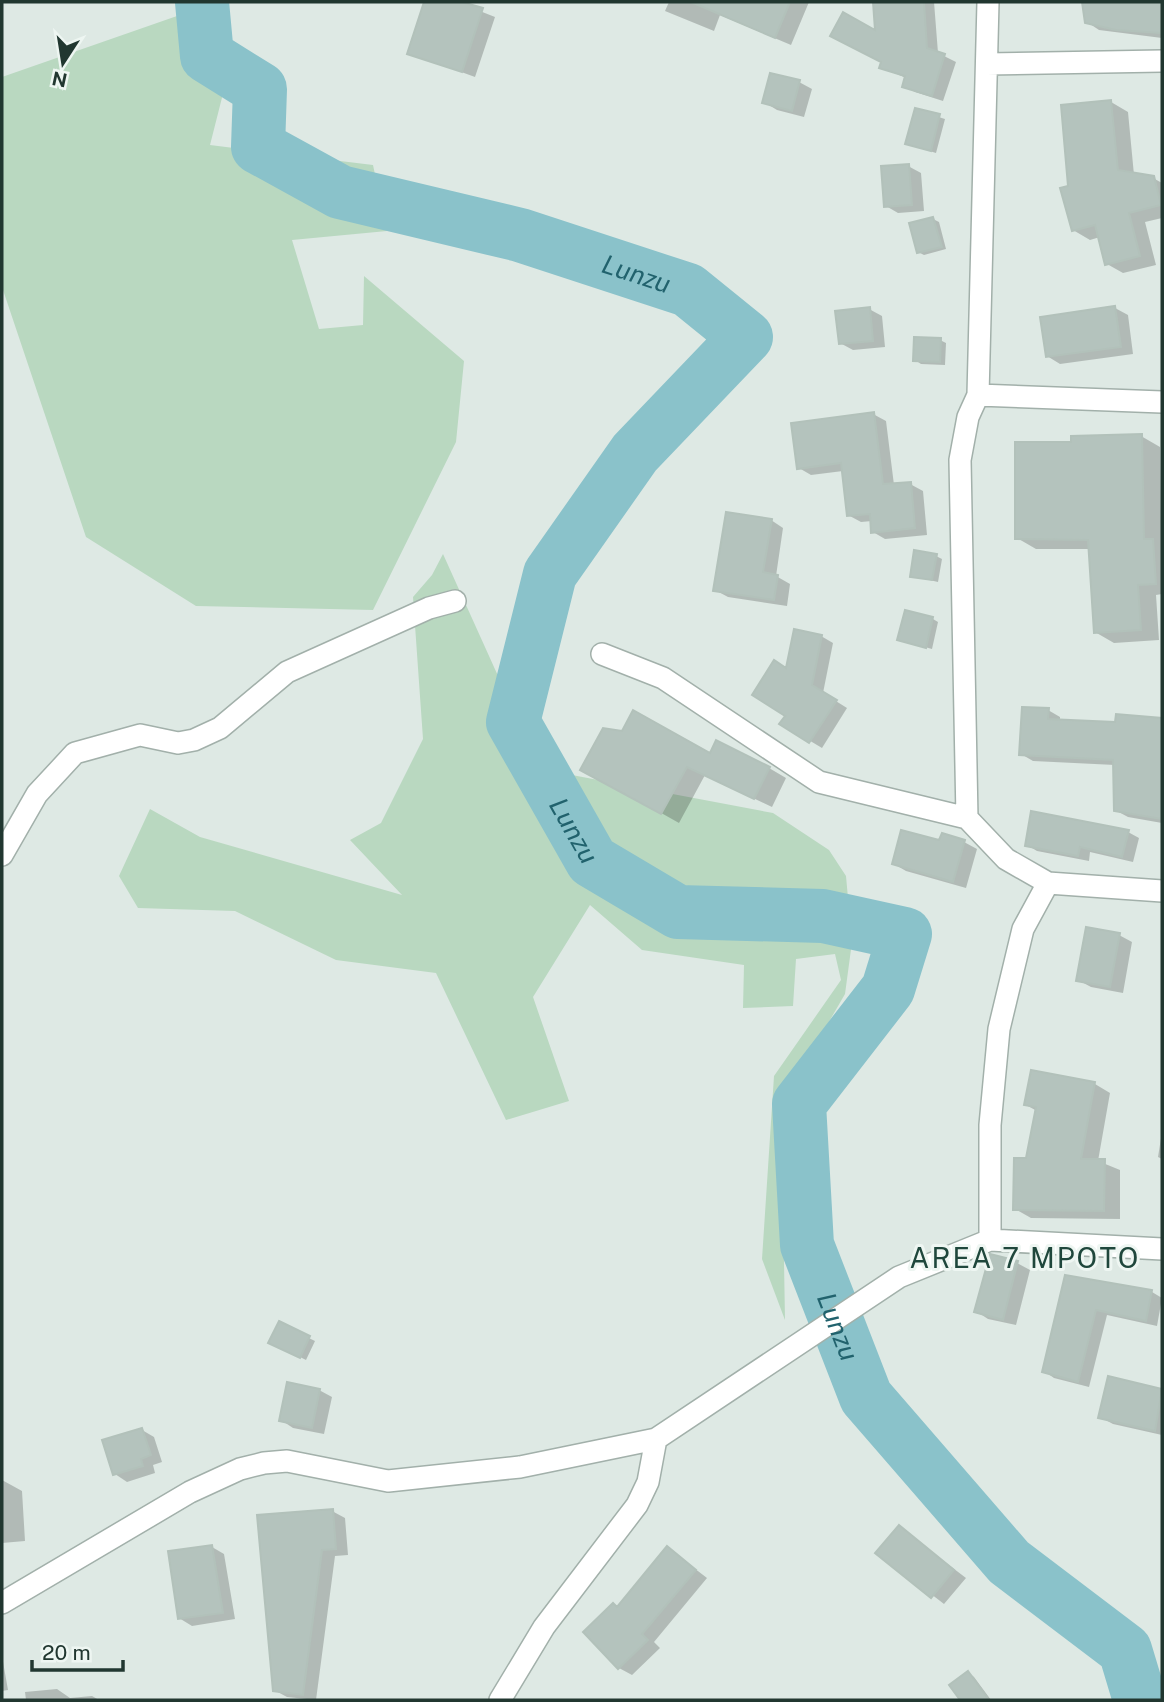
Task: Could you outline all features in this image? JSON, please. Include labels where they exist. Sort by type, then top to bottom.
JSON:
[{"type":"street","points":[[967,818],[960,460],[968,417],[978,396],[988,2]]},
{"type":"street","points":[[987,64],[1162,61]]},
{"type":"street","points":[[978,396],[1162,402]]},
{"type":"street","points":[[2,855],[37,794],[75,753],[134,736],[178,744],[194,740],[220,728],[287,672],[429,608],[456,601]]},
{"type":"street","points":[[602,654],[669,681],[819,782],[967,818],[1006,859],[1048,883],[1162,891]]},
{"type":"street","points":[[990,1240],[989,1125],[999,1029],[1023,929],[1048,883]]},
{"type":"street","points":[[2,1602],[190,1492],[252,1466],[287,1461],[388,1481],[520,1467],[656,1439],[900,1277],[990,1240],[1162,1249]]},
{"type":"street","points":[[500,1700],[544,1627],[637,1505],[648,1482],[656,1439]]},
{"type":"green space","points":[[177,16],[229,70],[210,145],[373,165],[387,231],[292,240],[319,329],[363,325],[364,276],[464,361],[456,442],[373,610],[196,606],[86,537],[2,287],[2,77]]},
{"type":"green space","points":[[443,554],[540,769],[773,813],[829,850],[846,876],[852,942],[845,994],[793,1084],[783,1204],[785,1320],[762,1259],[774,1076],[841,980],[835,954],[796,959],[793,1006],[743,1008],[744,965],[642,950],[590,905],[533,997],[569,1101],[506,1120],[436,973],[336,960],[235,911],[138,908],[119,876],[150,809],[200,837],[402,895],[350,840],[381,823],[423,739],[413,597],[432,575]]},
{"type":"building","points":[[424,2],[462,2],[483,8],[462,72],[407,54]]},
{"type":"building","points":[[691,2],[790,2],[775,38]]},
{"type":"building","points":[[873,2],[924,2],[927,48],[945,54],[932,96],[902,87],[905,76],[879,68],[881,62],[830,36],[843,12],[875,30]]},
{"type":"building","points":[[1082,2],[1162,2],[1161,33],[1116,30],[1085,23]]},
{"type":"building","points":[[770,73],[800,80],[792,111],[762,103]]},
{"type":"building","points":[[1111,100],[1118,170],[1154,176],[1161,205],[1129,213],[1140,256],[1105,265],[1095,225],[1072,231],[1060,188],[1068,186],[1061,105]]},
{"type":"building","points":[[915,108],[940,114],[931,151],[905,144]]},
{"type":"building","points":[[909,164],[912,205],[884,207],[881,166]]},
{"type":"building","points":[[933,217],[942,247],[917,253],[909,223]]},
{"type":"building","points":[[1115,306],[1121,347],[1046,357],[1040,317]]},
{"type":"building","points":[[870,307],[873,341],[839,344],[835,311]]},
{"type":"building","points":[[914,337],[941,338],[940,362],[913,361]]},
{"type":"building","points":[[874,412],[883,484],[911,482],[915,528],[871,533],[870,514],[847,516],[841,463],[797,469],[791,423]]},
{"type":"building","points":[[1142,434],[1144,539],[1153,539],[1156,584],[1138,585],[1141,630],[1094,633],[1088,540],[1015,539],[1015,442],[1071,442],[1071,436]]},
{"type":"building","points":[[726,512],[772,519],[763,572],[778,575],[774,600],[713,591]]},
{"type":"building","points":[[914,550],[937,554],[932,580],[910,577]]},
{"type":"building","points":[[905,610],[933,617],[926,648],[897,640]]},
{"type":"building","points":[[794,629],[822,635],[812,685],[837,700],[809,743],[779,724],[785,716],[752,695],[774,660],[786,668]]},
{"type":"building","points":[[1022,707],[1049,708],[1048,719],[1115,722],[1116,714],[1162,718],[1162,819],[1114,811],[1113,760],[1019,755]]},
{"type":"building","points":[[633,710],[710,753],[716,740],[770,767],[754,799],[687,767],[661,814],[580,770],[603,728],[622,731]]},
{"type":"building","points":[[1031,811],[1129,830],[1122,857],[1080,847],[1078,856],[1025,846]]},
{"type":"building","points":[[901,830],[939,840],[942,833],[965,840],[953,882],[892,864]]},
{"type":"building","points":[[1086,927],[1120,933],[1110,987],[1076,981]]},
{"type":"building","points":[[1031,1070],[1095,1082],[1081,1159],[1105,1159],[1104,1211],[1013,1210],[1014,1158],[1026,1158],[1036,1107],[1024,1105]]},
{"type":"building","points":[[990,1254],[1018,1261],[1003,1320],[974,1312]]},
{"type":"building","points":[[1065,1275],[1152,1290],[1146,1321],[1096,1310],[1078,1382],[1042,1372]]},
{"type":"building","points":[[279,1321],[310,1336],[300,1358],[268,1343]]},
{"type":"building","points":[[1108,1376],[1162,1389],[1155,1431],[1098,1418]]},
{"type":"building","points":[[287,1382],[320,1389],[312,1428],[279,1421]]},
{"type":"building","points":[[142,1428],[151,1455],[141,1459],[143,1466],[113,1475],[102,1440]]},
{"type":"building","points":[[333,1509],[336,1549],[322,1550],[303,1695],[273,1691],[257,1515]]},
{"type":"building","points":[[899,1525],[954,1570],[931,1598],[875,1553]]},
{"type":"building","points":[[212,1545],[223,1613],[178,1619],[168,1551]]},
{"type":"building","points":[[667,1546],[696,1570],[642,1634],[648,1640],[618,1669],[583,1632],[613,1603],[617,1607]]},
{"type":"building","points":[[968,1671],[989,1700],[960,1700],[949,1685]]},
{"type":"waterway","name":"Lunzu","points":[[202,2],[207,56],[260,89],[258,147],[340,192],[520,235],[688,290],[746,337],[635,453],[550,574],[513,722],[592,861],[678,912],[823,916],[905,934],[888,989],[799,1104],[807,1245],[866,1397],[1009,1562],[1125,1650],[1140,1700]]},
{"type":"district","name":"AREA 7 MPOTO","points":[[1025,1257]]}]
